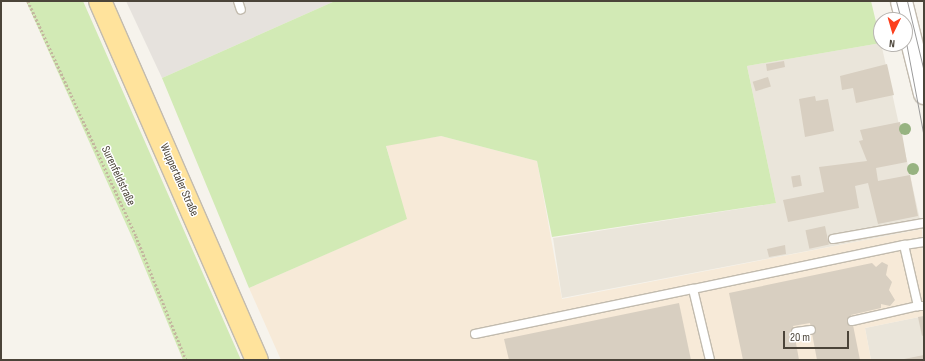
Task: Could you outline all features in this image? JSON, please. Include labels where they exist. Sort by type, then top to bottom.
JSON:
[{"type":"main road","name":"Wuppertaler Straße","points":[[100,1],[258,360]]},
{"type":"street","points":[[901,1],[920,55],[924,93]]},
{"type":"lane","points":[[238,1],[241,10]]},
{"type":"lane","points":[[833,239],[924,223]]},
{"type":"lane","points":[[475,334],[924,242]]},
{"type":"lane","points":[[852,321],[921,306],[904,245]]},
{"type":"lane","points":[[693,289],[710,360]]},
{"type":"lane","points":[[796,332],[811,330]]},
{"type":"path","name":"Surenfeldstraße","points":[[28,1],[136,236],[186,360]]},
{"type":"shaded area","points":[[126,1],[335,1],[162,78]]},
{"type":"shaded area","points":[[873,44],[873,52],[883,52],[922,229],[562,298],[553,238],[776,203],[747,66]]},
{"type":"shaded area","points":[[441,136],[537,161],[562,299],[922,229],[924,316],[865,328],[871,360],[281,360],[249,288],[406,219],[386,145]]},
{"type":"shaded area","points":[[924,316],[924,360],[871,360],[865,328]]},
{"type":"green space","points":[[26,1],[83,1],[241,360],[183,360],[135,244]]},
{"type":"green space","points":[[335,1],[871,1],[874,12],[873,44],[747,66],[776,203],[552,237],[537,161],[441,136],[386,146],[407,219],[249,288],[162,78]]},
{"type":"building","points":[[784,61],[785,67],[767,71],[766,64]]},
{"type":"building","points":[[887,64],[894,95],[856,103],[853,88],[842,90],[840,76]]},
{"type":"building","points":[[768,77],[771,87],[756,91],[753,82]]},
{"type":"building","points":[[815,96],[816,101],[828,99],[834,131],[805,137],[799,99]]},
{"type":"building","points":[[900,122],[907,162],[876,168],[878,181],[910,175],[918,216],[878,224],[868,183],[855,186],[859,208],[788,222],[783,200],[824,192],[819,167],[867,161],[859,141],[863,140],[860,130]]},
{"type":"building","points":[[800,175],[802,186],[793,187],[791,177]]},
{"type":"building","points":[[825,226],[829,245],[809,249],[805,230]]},
{"type":"building","points":[[785,245],[786,254],[769,257],[767,249]]},
{"type":"building","points":[[882,262],[888,265],[886,275],[892,282],[889,290],[895,300],[890,306],[881,304],[881,308],[851,315],[860,360],[817,360],[810,323],[793,326],[799,360],[743,360],[729,293],[872,263],[876,267]]},
{"type":"building","points":[[679,303],[691,360],[509,360],[504,339]]},
{"type":"building","points":[[924,316],[924,335],[922,336],[918,317]]},
{"type":"building","points":[[924,355],[924,360],[904,360],[904,359]]},
{"type":"tram line","points":[[896,1],[899,12]]},
{"type":"tram line","points":[[907,1],[924,72]]},
{"type":"tram line","points":[[908,52],[924,138]]}]
